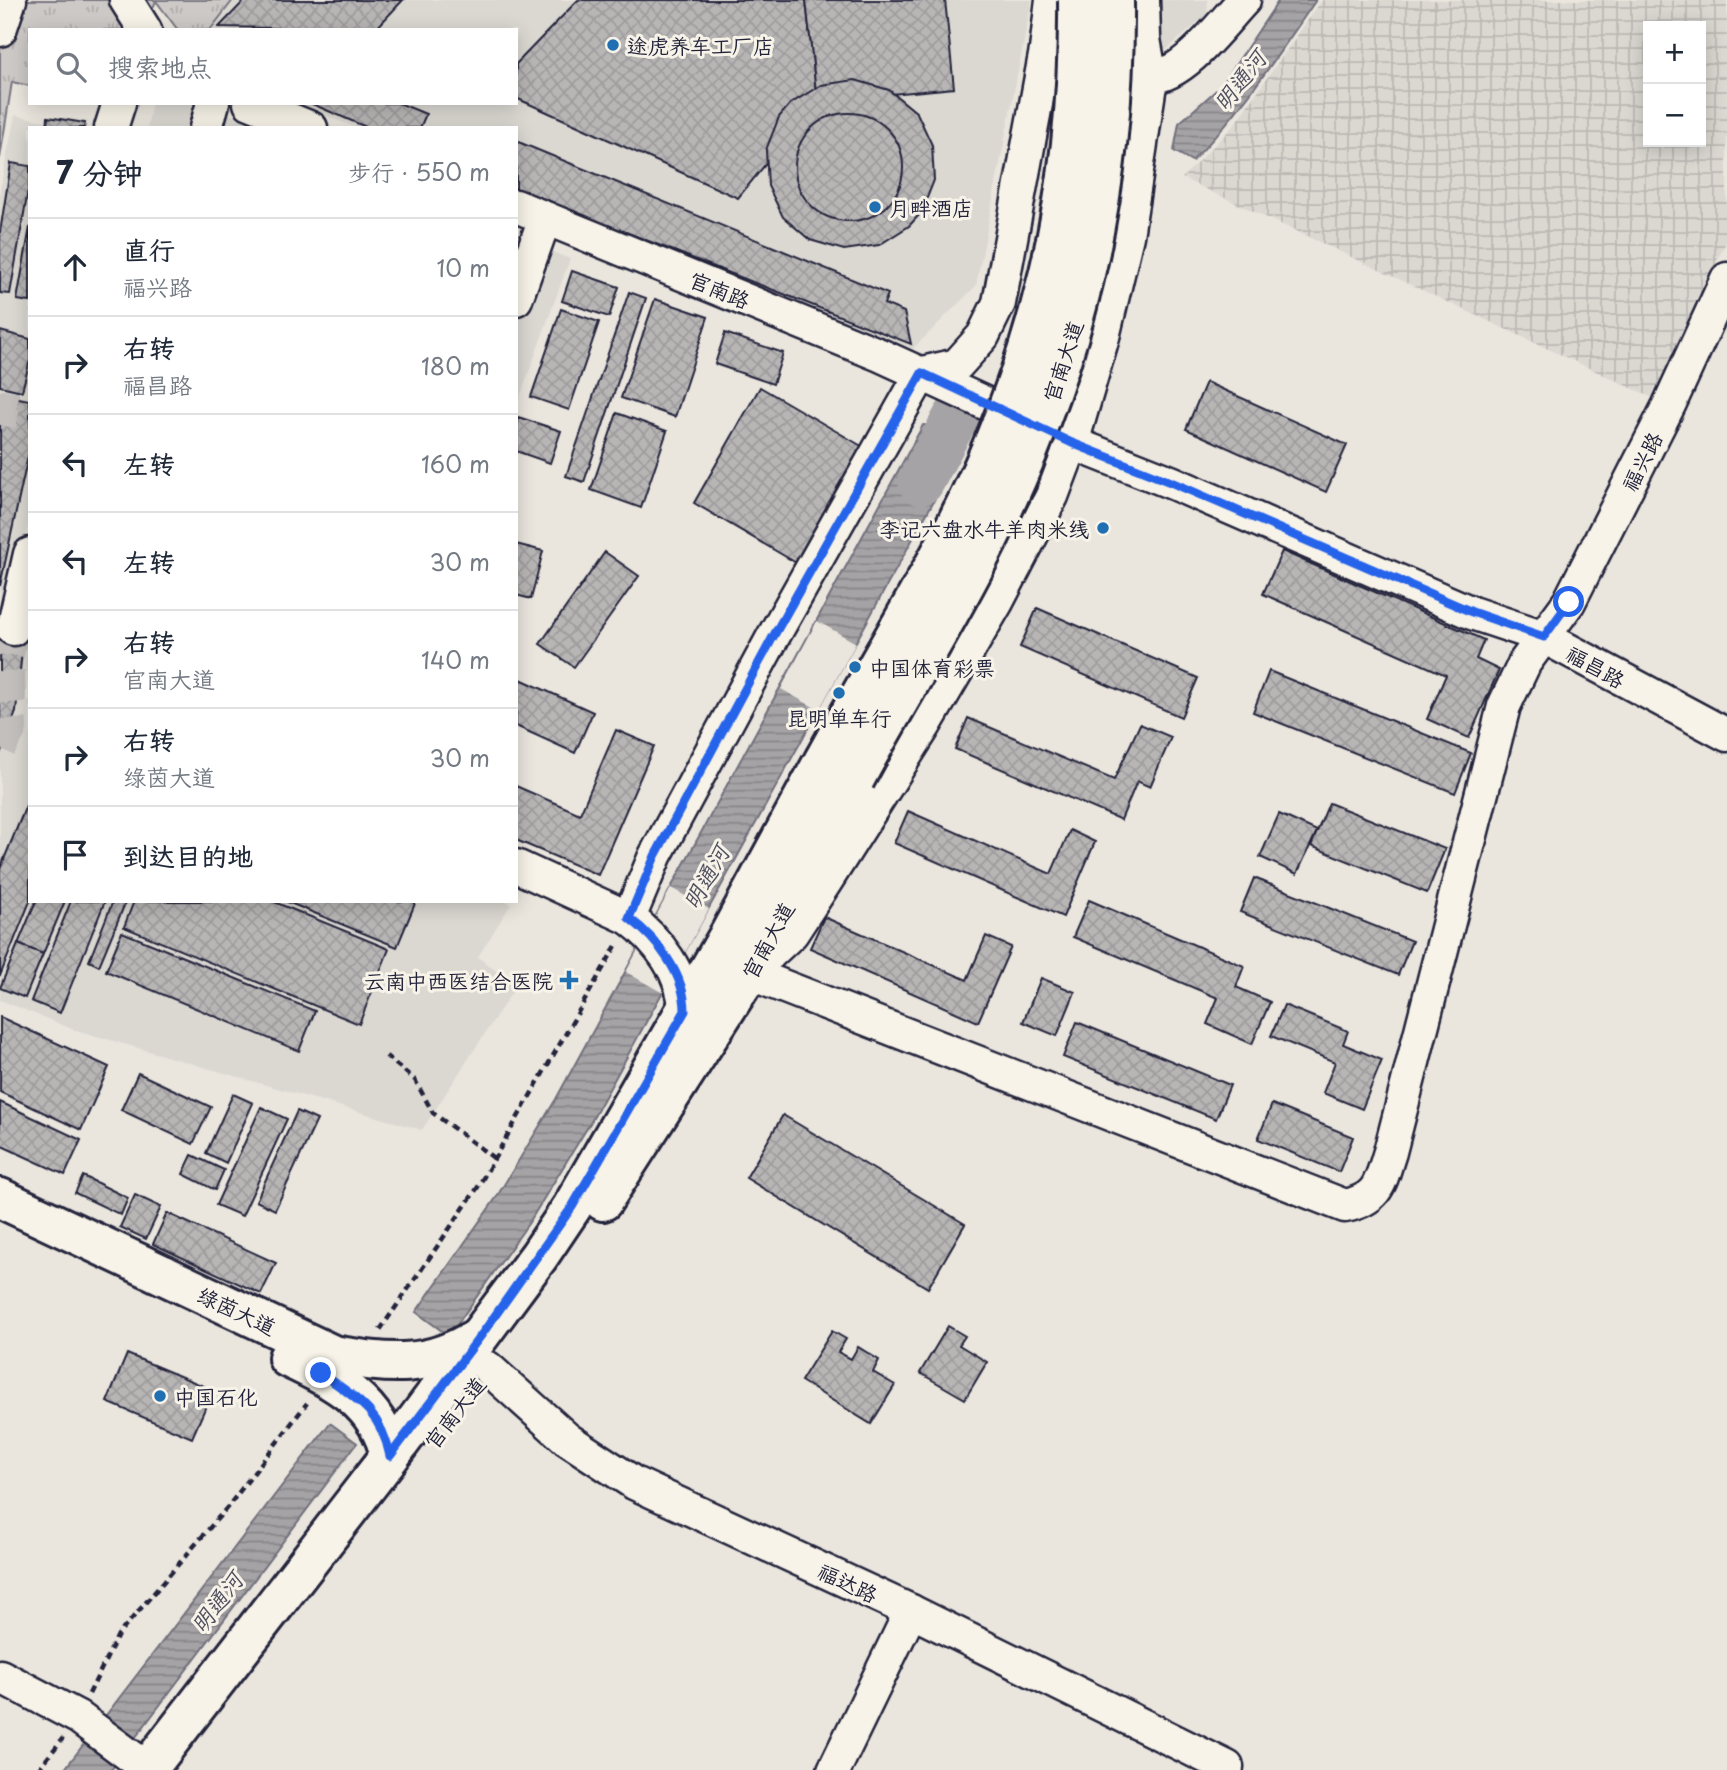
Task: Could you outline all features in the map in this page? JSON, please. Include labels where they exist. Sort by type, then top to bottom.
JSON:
[{"type":"main road","name":"官南大道","points":[[158,1770],[390,1456],[561,1268],[750,974],[839,769],[994,442],[1024,364],[1051,271],[1068,184],[1076,104],[1078,0]]},
{"type":"main road","name":"官南大道","points":[[158,1770],[485,1351],[572,1207],[682,994],[839,769],[987,543],[1027,457],[1058,376],[1086,279],[1103,189],[1112,107],[1114,0]]},
{"type":"main road","name":"绿茵大道","points":[[0,1198],[333,1355],[386,1432],[390,1456]]},
{"type":"main road","name":"绿茵大道","points":[[0,1226],[344,1369],[437,1358],[461,1348],[485,1351]]},
{"type":"street","points":[[0,30],[10,0]]},
{"type":"street","points":[[125,0],[144,28]]},
{"type":"street","points":[[637,923],[655,856],[784,643],[922,373],[957,365],[983,336],[999,303],[1046,50],[1052,0]]},
{"type":"street","points":[[750,974],[792,933],[925,725],[997,602],[1046,508],[1072,443],[1103,337],[1127,236],[1151,78],[1144,39],[1143,0]]},
{"type":"street","points":[[1046,50],[1151,78],[1170,72],[1188,60],[1244,0]]},
{"type":"street","points":[[112,126],[118,105]]},
{"type":"street","points":[[207,126],[213,105]]},
{"type":"street","points":[[255,105],[305,126]]},
{"type":"street","points":[[518,287],[531,212]]},
{"type":"street","name":"官南路","points":[[531,212],[922,373]]},
{"type":"street","name":"福兴路","points":[[750,974],[1345,1206],[1365,1202],[1379,1187],[1390,1152],[1504,706],[1525,662],[1576,589],[1669,405],[1727,279]]},
{"type":"street","name":"福昌路","points":[[922,373],[1072,443],[1185,488],[1472,612],[1544,637],[1727,735]]},
{"type":"street","points":[[13,629],[28,564]]},
{"type":"street","points":[[518,867],[637,923],[682,994]]},
{"type":"street","name":"福达路","points":[[485,1351],[567,1439],[634,1483],[911,1611],[1226,1768]]},
{"type":"street","points":[[834,1770],[911,1611]]},
{"type":"street","points":[[0,1676],[82,1721],[158,1770]]},
{"type":"path","points":[[38,1770],[82,1721],[118,1635],[344,1369],[495,1159],[607,965],[637,923]]},
{"type":"path","points":[[386,1056],[415,1080],[433,1113],[495,1159]]},
{"type":"shaded area","points":[[233,0],[1032,0],[976,286],[913,349],[518,192],[518,126],[351,126],[299,105],[518,105],[518,28],[212,28]]},
{"type":"shaded area","points":[[1071,0],[1208,0],[1207,15],[1165,51],[1072,35]]},
{"type":"shaded area","points":[[1322,0],[1727,0],[1727,240],[1653,398],[1182,178],[1233,126]]},
{"type":"shaded area","points":[[152,105],[208,105],[256,126],[147,126]]},
{"type":"shaded area","points":[[15,115],[67,126],[28,126],[28,527],[7,628],[28,633],[28,903],[509,903],[478,957],[516,986],[422,1130],[72,1029],[0,1000],[0,189]]},
{"type":"shaded area","points":[[518,238],[570,259],[518,402]]},
{"type":"green space","points":[[0,0],[233,0],[212,28],[176,28],[156,1],[144,28],[28,28],[28,86],[12,82],[0,158]]},
{"type":"water","points":[[1279,0],[1316,0],[1258,83],[1210,142],[1192,161],[1174,151],[1179,123],[1222,85]]},
{"type":"water","points":[[923,425],[951,428],[964,446],[592,1120],[530,1221],[449,1336],[416,1312],[496,1198],[556,1099]]},
{"type":"water","points":[[330,1423],[357,1443],[111,1770],[64,1770]]},
{"type":"pier","points":[[817,621],[856,643],[819,710],[781,689]]},
{"type":"pier","points":[[671,888],[709,909],[663,993],[626,972]]},
{"type":"building","points":[[245,0],[403,0],[377,28],[219,27]]},
{"type":"building","points":[[578,0],[806,0],[817,101],[738,198],[518,99],[518,62]]},
{"type":"building","points":[[806,0],[945,0],[954,88],[817,101]]},
{"type":"building","points":[[855,80],[889,90],[917,113],[932,145],[934,180],[921,213],[909,226],[879,245],[844,250],[810,240],[783,217],[768,186],[766,150],[779,117],[790,104],[821,85]],"holes":[[[839,114],[867,116],[879,123],[898,144],[902,157],[900,185],[894,198],[885,208],[860,220],[846,221],[819,212],[801,191],[796,178],[796,164],[805,137],[814,127]]]},
{"type":"building","points":[[315,105],[404,105],[426,114],[421,126],[363,126]]},
{"type":"building","points":[[849,113],[870,117],[887,129],[899,146],[903,167],[899,188],[887,205],[870,217],[849,221],[828,217],[811,205],[799,188],[795,167],[799,146],[811,129],[828,117]]},
{"type":"building","points":[[48,117],[85,123],[84,126],[47,126]]},
{"type":"building","points":[[518,142],[888,294],[884,304],[904,312],[911,344],[518,190]]},
{"type":"building","points":[[11,163],[28,166],[28,190],[10,294],[0,293],[0,232]]},
{"type":"building","points":[[28,238],[28,302],[17,300]]},
{"type":"building","points":[[572,271],[619,287],[609,317],[562,301]]},
{"type":"building","points":[[629,292],[646,298],[584,482],[566,476]]},
{"type":"building","points":[[655,299],[708,317],[675,417],[621,398]]},
{"type":"building","points":[[561,309],[599,322],[569,410],[531,397]]},
{"type":"building","points":[[0,331],[28,338],[28,368],[22,391],[0,386]]},
{"type":"building","points":[[725,333],[783,353],[773,384],[715,364]]},
{"type":"building","points":[[1206,382],[1347,445],[1326,492],[1186,429]]},
{"type":"building","points":[[760,387],[865,448],[798,564],[694,503]]},
{"type":"building","points":[[0,394],[28,400],[28,456],[0,586]]},
{"type":"building","points":[[617,413],[667,431],[641,508],[591,490]]},
{"type":"building","points":[[518,417],[561,431],[550,463],[518,452]]},
{"type":"building","points":[[518,545],[543,551],[531,599],[518,596]]},
{"type":"building","points":[[1282,551],[1484,640],[1476,659],[1499,670],[1469,738],[1427,719],[1446,675],[1263,594]]},
{"type":"building","points":[[605,552],[639,576],[574,667],[540,644]]},
{"type":"building","points":[[1037,608],[1198,678],[1181,717],[1020,647]]},
{"type":"building","points":[[0,635],[23,640],[16,712],[0,754]]},
{"type":"building","points":[[1269,671],[1471,753],[1455,793],[1253,712]]},
{"type":"building","points":[[518,678],[593,712],[575,753],[518,727]]},
{"type":"building","points":[[968,718],[1114,780],[1140,724],[1171,737],[1150,787],[1137,781],[1121,820],[955,749]]},
{"type":"building","points":[[616,730],[654,746],[598,875],[518,841],[518,787],[580,814]]},
{"type":"building","points":[[28,801],[29,903],[0,976],[0,869]]},
{"type":"building","points":[[1329,803],[1445,849],[1427,893],[1311,846]]},
{"type":"building","points":[[908,811],[1051,874],[1070,830],[1095,842],[1063,917],[894,843]]},
{"type":"building","points":[[1279,814],[1317,831],[1297,874],[1260,857]]},
{"type":"building","points":[[1254,878],[1412,941],[1398,975],[1240,912]]},
{"type":"building","points":[[1089,900],[1244,966],[1236,987],[1270,1002],[1252,1044],[1207,1024],[1218,998],[1073,937]]},
{"type":"building","points":[[35,903],[64,903],[43,954],[18,944]]},
{"type":"building","points":[[70,903],[104,903],[60,1013],[31,1001]]},
{"type":"building","points":[[112,903],[125,903],[99,966],[89,961]]},
{"type":"building","points":[[133,903],[277,903],[389,949],[359,1024],[124,927]]},
{"type":"building","points":[[290,903],[415,903],[397,947]]},
{"type":"building","points":[[824,917],[967,980],[986,936],[1011,947],[978,1022],[810,948]]},
{"type":"building","points":[[122,932],[315,1011],[299,1051],[106,971]]},
{"type":"building","points":[[18,944],[43,954],[25,998],[0,988]]},
{"type":"building","points":[[1041,978],[1075,992],[1057,1036],[1023,1022]]},
{"type":"building","points":[[1284,1005],[1348,1031],[1343,1044],[1382,1060],[1362,1109],[1323,1093],[1335,1062],[1271,1036]]},
{"type":"building","points":[[0,1017],[109,1067],[81,1130],[0,1092]]},
{"type":"building","points":[[1077,1022],[1230,1085],[1216,1119],[1063,1057]]},
{"type":"building","points":[[138,1073],[211,1107],[193,1144],[121,1110]]},
{"type":"building","points":[[233,1094],[253,1103],[226,1163],[206,1153]]},
{"type":"building","points":[[0,1102],[81,1140],[65,1175],[0,1145]]},
{"type":"building","points":[[1272,1104],[1353,1137],[1339,1172],[1258,1139]]},
{"type":"building","points":[[261,1107],[287,1119],[242,1216],[216,1205]]},
{"type":"building","points":[[297,1111],[317,1120],[275,1210],[256,1201]]},
{"type":"building","points":[[783,1115],[965,1224],[928,1288],[746,1178]]},
{"type":"building","points":[[192,1155],[224,1170],[215,1190],[183,1174]]},
{"type":"building","points":[[83,1176],[128,1198],[121,1215],[75,1193]]},
{"type":"building","points":[[135,1195],[161,1207],[146,1239],[120,1227]]},
{"type":"building","points":[[167,1213],[276,1263],[261,1294],[153,1244]]},
{"type":"building","points":[[948,1326],[965,1336],[959,1345],[987,1362],[965,1399],[920,1373]]},
{"type":"building","points":[[832,1331],[846,1339],[838,1352],[851,1359],[858,1347],[879,1360],[873,1372],[895,1385],[871,1424],[801,1381]]},
{"type":"building","name":"中国石化","points":[[127,1354],[213,1390],[192,1438],[107,1402]]},
{"type":"waterway","name":"明通河","points":[[921,482],[956,417]]},
{"type":"tunnel","points":[[0,425],[4,406],[28,411]]},
{"type":"tunnel","points":[[0,748],[11,728],[8,654],[13,629]]},
{"type":"place","name":"途虎养车工厂店","points":[[613,45]]},
{"type":"place","name":"月畔酒店","points":[[875,207]]},
{"type":"place","name":"李记六盘水牛羊肉米线","points":[[1103,528]]},
{"type":"place","name":"中国体育彩票","points":[[855,667]]},
{"type":"place","name":"昆明单车行","points":[[839,693]]},
{"type":"place","name":"云南中西医结合医院","points":[[569,980]]},
{"type":"place","name":"中国石化","points":[[160,1396]]},
{"type":"route","points":[[321,1373],[370,1409],[386,1432],[390,1456],[482,1334],[572,1207],[685,1011],[685,993],[680,977],[644,929],[629,918],[655,856],[773,637],[922,373],[1072,443],[1173,483],[1472,612],[1544,637],[1569,602]]}]
